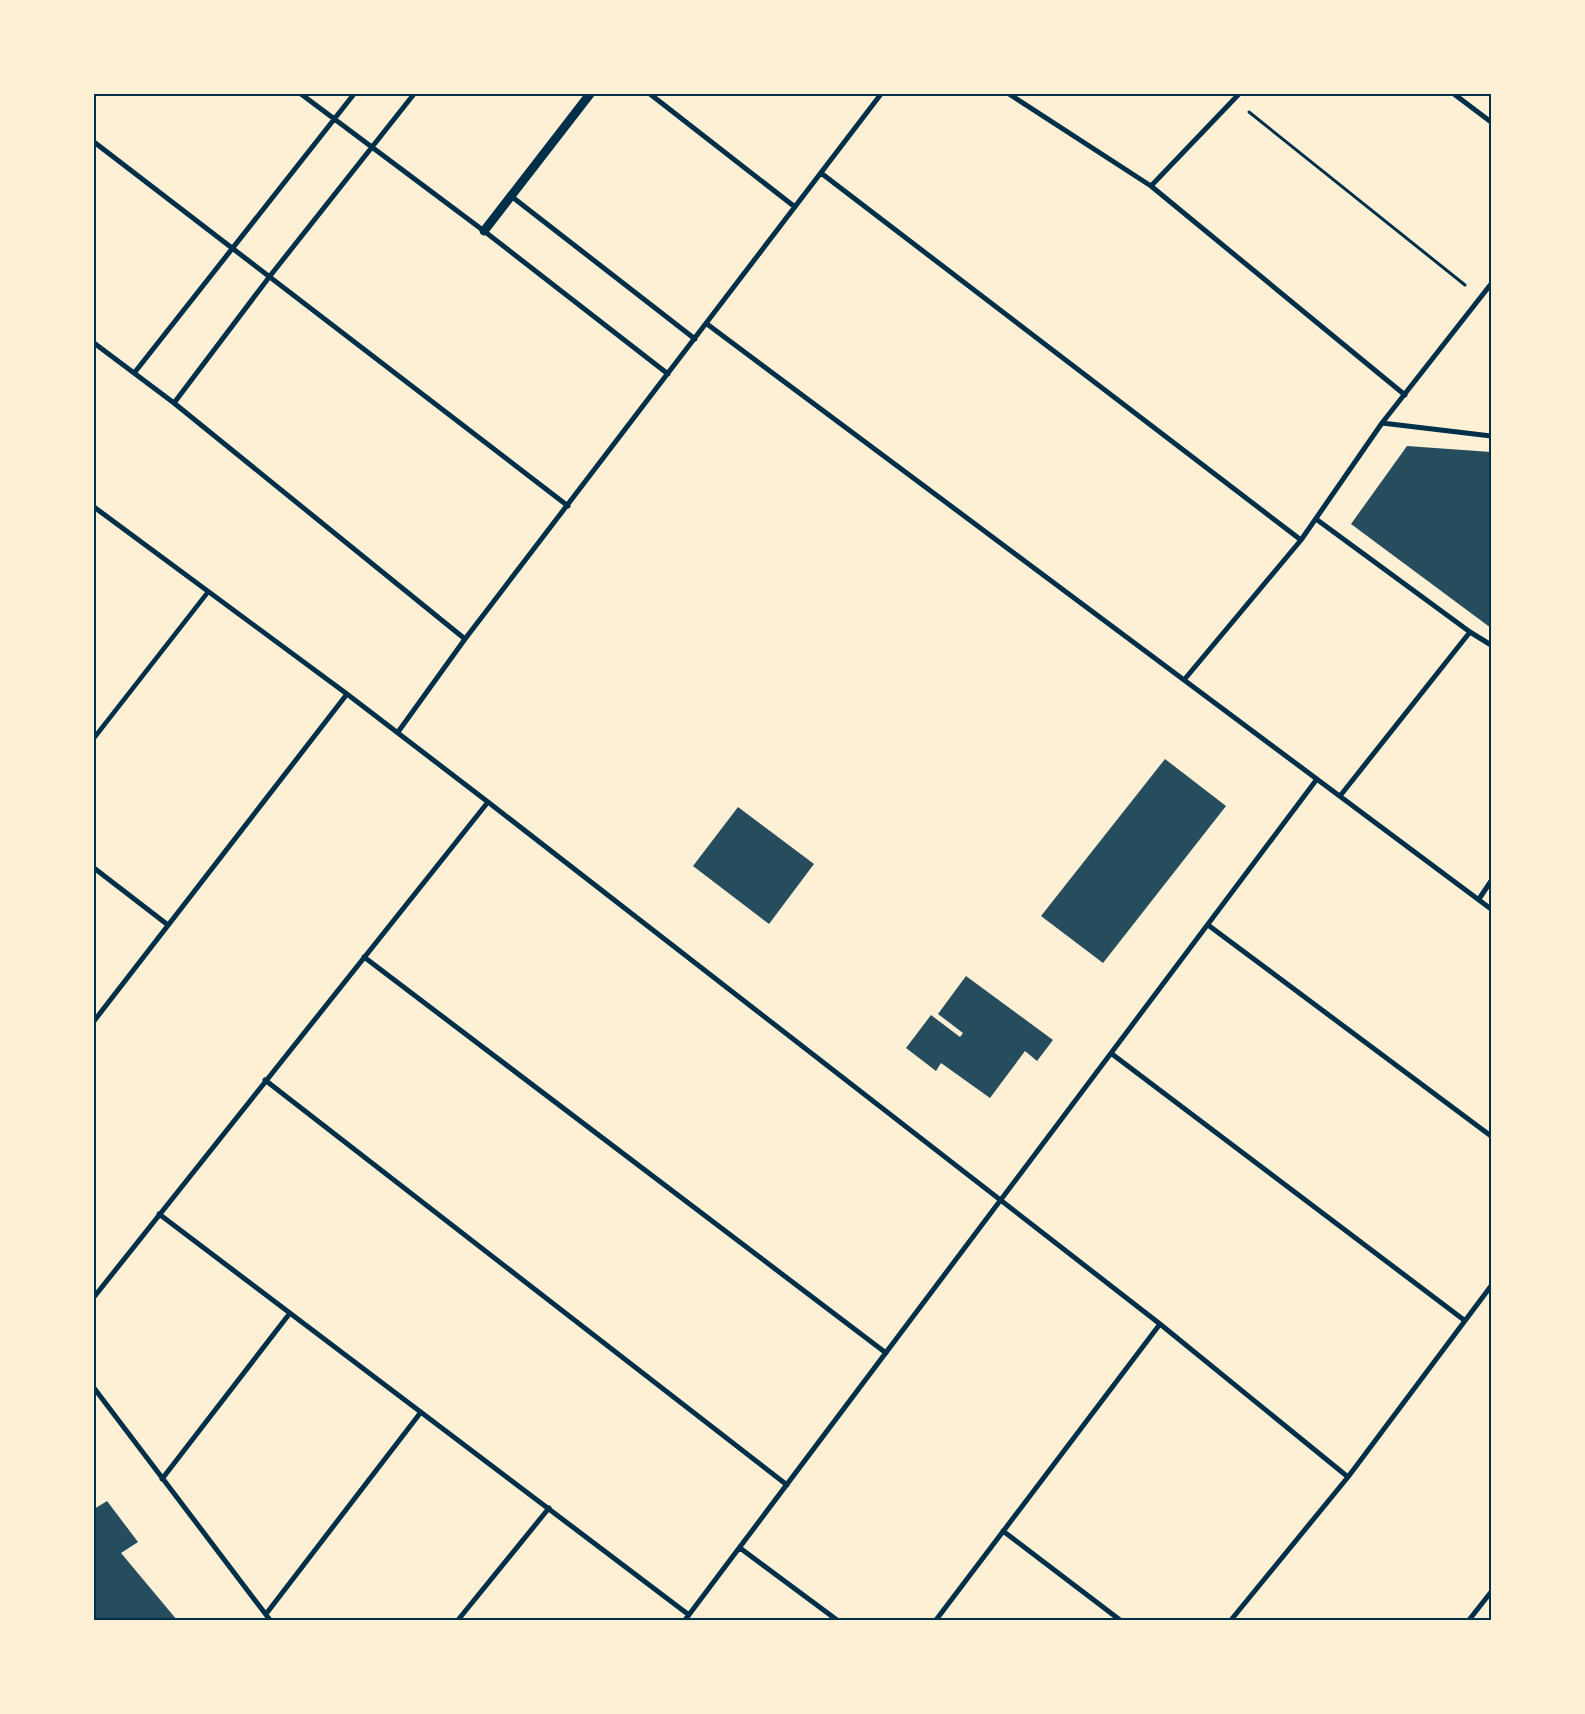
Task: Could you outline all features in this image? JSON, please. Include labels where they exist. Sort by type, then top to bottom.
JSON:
[{"type":"street","points":[[301,94],[484,231],[668,374]]},
{"type":"street","points":[[135,372],[354,94]]},
{"type":"street","points":[[174,403],[270,276],[414,94]]},
{"type":"street","points":[[484,231],[590,94]]},
{"type":"street","points":[[650,94],[795,207]]},
{"type":"street","points":[[398,732],[466,639],[881,94]]},
{"type":"street","points":[[1009,94],[1152,186],[1405,395]]},
{"type":"street","points":[[1152,186],[1238,94]]},
{"type":"street","points":[[1454,94],[1491,122]]},
{"type":"street","points":[[94,142],[568,506]]},
{"type":"street","points":[[820,173],[1301,540]]},
{"type":"street","points":[[511,196],[695,339]]},
{"type":"street","points":[[1184,680],[1301,540],[1382,423],[1491,284]]},
{"type":"street","points":[[707,324],[1491,909]]},
{"type":"street","points":[[94,343],[174,403],[466,639]]},
{"type":"street","points":[[1382,423],[1491,436]]},
{"type":"street","points":[[94,507],[398,732],[1160,1324],[1348,1478]]},
{"type":"street","points":[[1316,520],[1470,632],[1491,645]]},
{"type":"street","points":[[94,738],[208,592]]},
{"type":"street","points":[[1340,796],[1470,632]]},
{"type":"street","points":[[94,1021],[347,694]]},
{"type":"street","points":[[685,1620],[1002,1201],[1317,779]]},
{"type":"street","points":[[94,1297],[488,802]]},
{"type":"street","points":[[94,868],[168,925]]},
{"type":"street","points":[[1478,899],[1491,881]]},
{"type":"street","points":[[1208,925],[1491,1136]]},
{"type":"street","points":[[364,957],[886,1353]]},
{"type":"street","points":[[1112,1054],[1464,1320]]},
{"type":"street","points":[[265,1080],[787,1485]]},
{"type":"street","points":[[159,1214],[689,1615]]},
{"type":"street","points":[[1231,1620],[1348,1478],[1491,1286]]},
{"type":"street","points":[[162,1479],[290,1313]]},
{"type":"street","points":[[936,1620],[1160,1324]]},
{"type":"street","points":[[94,1388],[270,1620]]},
{"type":"street","points":[[266,1614],[421,1412]]},
{"type":"street","points":[[458,1620],[549,1508]]},
{"type":"street","points":[[1003,1531],[1120,1620]]},
{"type":"street","points":[[740,1548],[837,1620]]},
{"type":"street","points":[[1469,1620],[1491,1592]]},
{"type":"path","points":[[1234,100],[1481,298]]},
{"type":"building","points":[[1407,446],[1491,452],[1491,628],[1351,524]]},
{"type":"building","points":[[1165,759],[1226,806],[1103,963],[1041,916]]},
{"type":"building","points":[[738,807],[814,864],[769,924],[693,866]]},
{"type":"building","points":[[966,976],[1053,1040],[1037,1061],[1025,1051],[990,1098],[941,1063],[936,1071],[906,1048],[931,1015],[960,1037],[963,1033],[938,1014]]},
{"type":"building","points":[[107,1501],[138,1542],[121,1553],[177,1620],[94,1620],[94,1509]]}]
